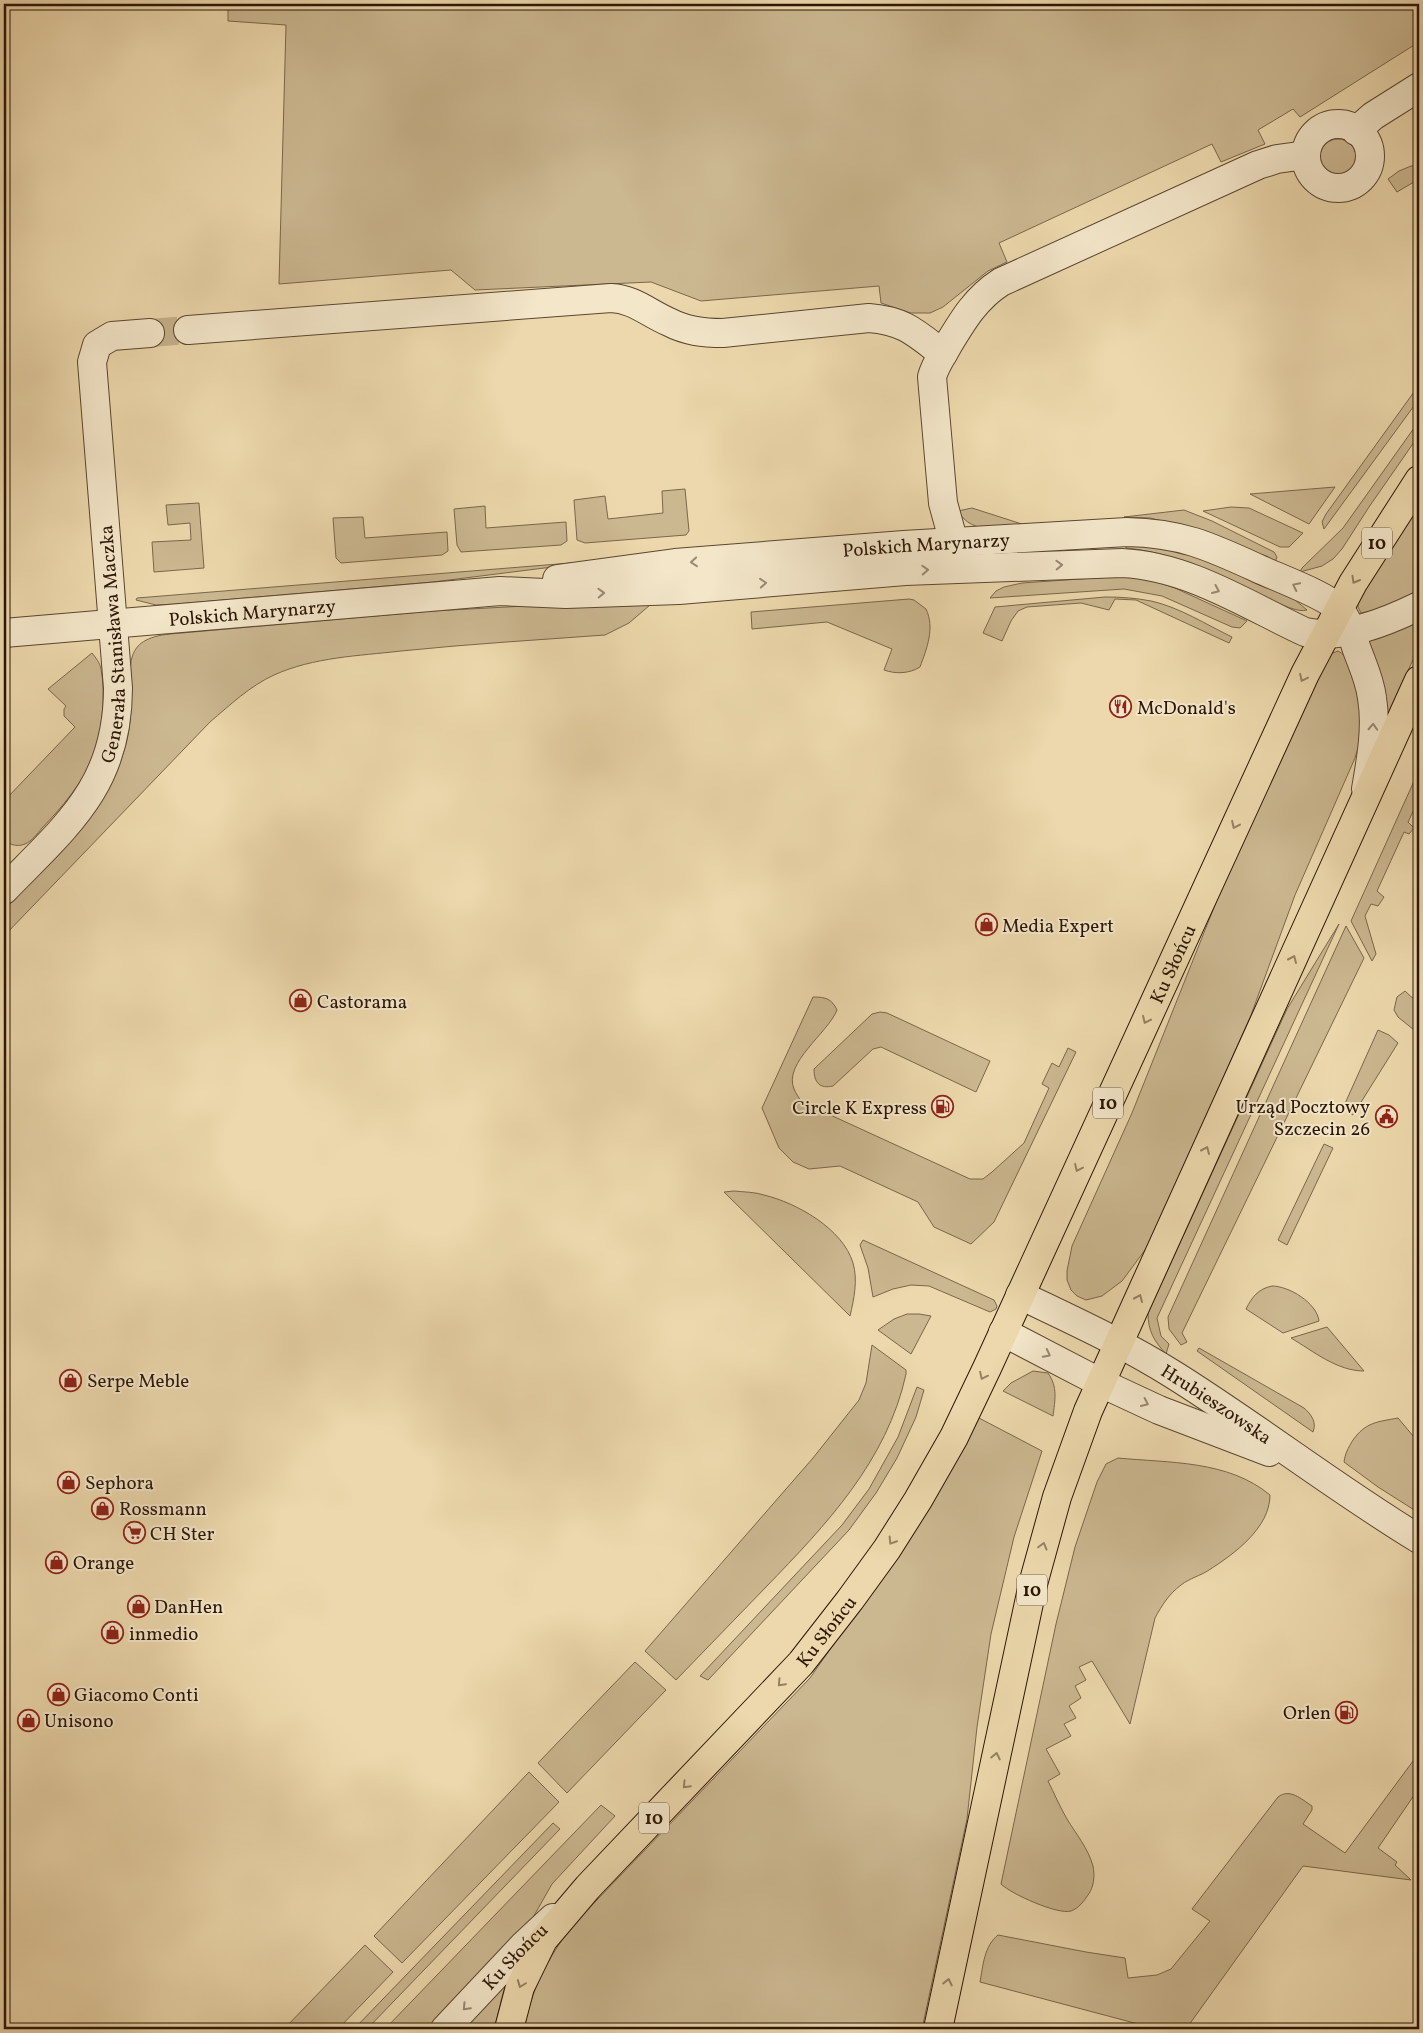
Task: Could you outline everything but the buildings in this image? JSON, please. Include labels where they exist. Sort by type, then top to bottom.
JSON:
[{"type":"main road","name":"Ku Słońcu","points":[[509,2029],[520,1986],[534,1954],[543,1940],[588,1887],[801,1662],[887,1549],[941,1461],[966,1413],[1282,723],[1338,624],[1368,558],[1419,480]]},
{"type":"main road","name":"10","points":[[938,2029],[1040,1556],[1072,1453],[1101,1382],[1419,680]]},
{"type":"street","points":[[1356,131],[1374,116],[1419,87]]},
{"type":"street","points":[[1338,125],[1346,126],[1356,131],[1366,143],[1369,159],[1364,173],[1353,184],[1346,187],[1334,188],[1319,182],[1309,170],[1306,154],[1311,139],[1322,129],[1338,125]]},
{"type":"street","points":[[954,542],[943,503],[932,377],[934,367],[972,306],[1001,282],[1262,163],[1306,154]]},
{"type":"street","points":[[188,330],[199,331],[611,298],[635,303],[670,323],[685,329],[705,333],[722,333],[869,318],[888,320],[904,325],[943,354]]},
{"type":"street","name":"Generała Stanisława Maczka","points":[[4,890],[71,820],[90,794],[109,753],[117,719],[118,688],[111,624],[92,362],[97,345],[112,336],[150,333]]},
{"type":"street","name":"Polskich Marynarzy","points":[[4,633],[500,591],[566,577],[675,563],[954,542],[1127,532],[1167,535],[1212,547],[1330,602],[1338,624],[1305,632],[1180,574],[1152,566],[1130,563],[905,571],[679,590],[566,594],[500,591]]},
{"type":"street","points":[[1361,810],[1371,754],[1373,698],[1338,624],[1391,619],[1419,606]]},
{"type":"street","points":[[1020,1295],[1119,1342]]},
{"type":"street","points":[[1003,1332],[1101,1382]]},
{"type":"street","name":"Hrubieszowska","points":[[1119,1342],[1175,1376],[1419,1539]]},
{"type":"street","name":"Hrubieszowska","points":[[1101,1382],[1165,1412],[1312,1469]]},
{"type":"street","name":"Ku Słońcu","points":[[446,2029],[523,1946],[588,1887]]},
{"type":"shaded area","points":[[228,4],[1419,4],[1419,42],[1300,117],[1293,109],[1258,130],[1265,144],[1221,162],[1212,144],[999,243],[1007,262],[988,271],[943,307],[930,313],[911,313],[881,303],[879,286],[701,301],[651,282],[475,290],[451,270],[279,284],[286,25],[228,21]]},
{"type":"shaded area","points":[[1338,139],[1351,144],[1356,157],[1351,170],[1338,175],[1325,170],[1320,157],[1325,144]]},
{"type":"shaded area","points":[[1411,166],[1419,166],[1419,179],[1397,192],[1388,179],[1399,171]]},
{"type":"shaded area","points":[[1419,385],[1419,399],[1324,529],[1322,522],[1326,514]]},
{"type":"shaded area","points":[[1419,421],[1419,435],[1342,549],[1333,559],[1322,566],[1300,572],[1343,528]]},
{"type":"shaded area","points":[[1335,487],[1309,524],[1250,494]]},
{"type":"shaded area","points":[[685,489],[689,531],[686,535],[585,543],[577,540],[574,500],[605,496],[608,519],[663,513],[662,491]]},
{"type":"shaded area","points":[[1419,502],[1419,592],[1390,607],[1361,613],[1358,602]]},
{"type":"shaded area","points":[[199,503],[204,568],[154,572],[152,542],[191,540],[190,523],[168,525],[166,505]]},
{"type":"shaded area","points":[[485,506],[486,528],[566,522],[567,541],[561,545],[461,552],[457,545],[454,509]]},
{"type":"shaded area","points":[[1231,507],[1249,508],[1303,533],[1289,547],[1280,547],[1203,511]]},
{"type":"shaded area","points":[[972,508],[1028,526],[999,529],[980,527],[964,519],[958,511]]},
{"type":"shaded area","points":[[1184,510],[1212,521],[1274,552],[1277,557],[1274,565],[1196,529],[1150,518],[1124,517]]},
{"type":"shaded area","points":[[363,517],[365,538],[447,532],[448,551],[442,555],[341,563],[336,558],[333,518]]},
{"type":"shaded area","points":[[1126,545],[1151,545],[1198,554],[1294,599],[1307,610],[1303,611],[1284,606],[1201,567],[1165,555],[1126,548]]},
{"type":"shaded area","points":[[608,560],[433,582],[176,604],[156,605],[136,600],[137,598]]},
{"type":"shaded area","points":[[1124,576],[1151,580],[1175,588],[1247,621],[1240,628],[1232,627],[1162,596],[1124,589],[990,598],[996,591],[1004,587],[1022,583]]},
{"type":"shaded area","points":[[1105,597],[1134,598],[1161,604],[1182,612],[1232,637],[1229,643],[1136,600],[1115,599],[1109,610],[1081,603],[1027,607],[1018,611],[1002,641],[983,633],[995,607]]},
{"type":"shaded area","points":[[657,599],[629,623],[605,635],[452,646],[336,658],[305,664],[265,679],[240,696],[210,722],[4,936],[4,910],[57,857],[89,820],[114,777],[125,747],[129,728],[132,656],[144,642],[155,637],[170,634],[432,611]]},
{"type":"shaded area","points":[[914,600],[926,609],[929,616],[930,631],[920,667],[907,672],[897,673],[884,670],[892,649],[827,622],[752,629],[751,612]]},
{"type":"shaded area","points":[[1419,617],[1419,647],[1383,724],[1361,636]]},
{"type":"shaded area","points":[[1338,651],[1345,656],[1350,665],[1358,689],[1361,726],[1360,741],[1355,758],[1295,895],[1251,1015],[1148,1246],[1122,1281],[1102,1296],[1086,1300],[1077,1296],[1071,1290],[1067,1280],[1072,1246],[1132,1113],[1227,875],[1330,654]]},
{"type":"shaded area","points":[[92,653],[100,667],[103,690],[101,726],[93,757],[71,795],[34,837],[28,843],[22,845],[9,844],[4,841],[4,801],[75,727],[64,716],[66,706],[48,689]]},
{"type":"shaded area","points":[[1419,770],[1419,799],[1408,822],[1414,828],[1409,834],[1404,832],[1377,891],[1384,897],[1378,906],[1371,904],[1365,916],[1376,954],[1372,961],[1351,921]]},
{"type":"shaded area","points":[[1339,924],[1157,1318],[1161,1336],[1169,1344],[1166,1354],[1152,1335],[1148,1313],[1287,1009]]},
{"type":"shaded area","points":[[1346,926],[1364,958],[1182,1333],[1187,1342],[1181,1345],[1169,1329],[1168,1317]]},
{"type":"shaded area","points":[[1405,991],[1419,1004],[1419,1034],[1398,1017],[1394,1010],[1397,997]]},
{"type":"shaded area","points":[[813,997],[828,999],[837,1010],[800,1059],[795,1069],[792,1079],[794,1089],[802,1102],[970,1179],[983,1179],[1024,1143],[1049,1088],[1042,1084],[1052,1063],[1059,1067],[1068,1048],[1076,1052],[994,1222],[971,1244],[934,1227],[918,1202],[840,1166],[809,1169],[793,1162],[779,1148],[762,1108]]},
{"type":"shaded area","points":[[887,1013],[990,1061],[976,1092],[881,1047],[873,1049],[833,1086],[821,1086],[815,1078],[814,1069],[872,1014]]},
{"type":"shaded area","points":[[1378,1030],[1389,1035],[1398,1043],[1353,1115],[1343,1108]]},
{"type":"shaded area","points":[[1324,1144],[1333,1148],[1287,1245],[1278,1240]]},
{"type":"shaded area","points":[[734,1191],[761,1194],[790,1204],[817,1219],[840,1239],[853,1263],[855,1276],[855,1290],[850,1316],[724,1192]]},
{"type":"shaded area","points":[[863,1240],[994,1300],[997,1306],[996,1309],[990,1312],[929,1286],[911,1285],[893,1289],[873,1297],[868,1268],[860,1245]]},
{"type":"shaded area","points":[[1272,1286],[1294,1292],[1308,1302],[1317,1314],[1319,1321],[1283,1333],[1246,1309],[1256,1294]]},
{"type":"shaded area","points":[[907,1314],[931,1316],[911,1354],[878,1330],[894,1319]]},
{"type":"shaded area","points":[[1327,1327],[1364,1371],[1344,1368],[1335,1364],[1291,1338]]},
{"type":"shaded area","points":[[872,1345],[906,1370],[906,1374],[897,1406],[885,1435],[869,1463],[851,1490],[811,1540],[676,1680],[645,1651],[813,1458],[859,1400],[866,1383]]},
{"type":"shaded area","points":[[1199,1348],[1304,1408],[1313,1418],[1313,1432],[1197,1351]]},
{"type":"shaded area","points":[[1033,1371],[1048,1373],[1051,1378],[1055,1394],[1053,1416],[1003,1391],[1011,1383]]},
{"type":"shaded area","points":[[917,1387],[924,1390],[916,1417],[897,1458],[876,1493],[849,1530],[708,1680],[700,1676],[842,1525],[869,1489],[898,1437]]},
{"type":"shaded area","points":[[979,1418],[1042,1451],[1014,1537],[991,1634],[977,1727],[967,1819],[922,2029],[524,2029],[531,2001],[548,1962],[572,1926],[810,1678],[928,1509]]},
{"type":"shaded area","points":[[1398,1418],[1419,1443],[1419,1513],[1378,1487],[1344,1462],[1353,1440],[1367,1426]]},
{"type":"shaded area","points":[[1118,1458],[1197,1465],[1217,1469],[1236,1475],[1270,1495],[1264,1518],[1249,1539],[1219,1564],[1177,1588],[1160,1609],[1155,1618],[1130,1724],[1092,1661],[1079,1667],[1086,1680],[1075,1686],[1081,1698],[1069,1706],[1076,1718],[1064,1724],[1071,1736],[1046,1749],[1060,1774],[1048,1781],[1064,1814],[1088,1853],[1094,1870],[1094,1877],[1090,1892],[1081,1904],[1071,1911],[1056,1910],[1035,1903],[1014,1893],[1001,1884],[1056,1624],[1075,1547],[1097,1482],[1106,1464]]},
{"type":"shaded area","points":[[635,1662],[666,1690],[567,1793],[538,1763]]},
{"type":"shaded area","points":[[1419,1753],[1419,1788],[1378,1848],[1397,1862],[1395,1865],[1411,1880],[1303,1866],[1186,2029],[1157,2029],[980,1982],[987,1950],[998,1935],[1125,1958],[1128,1978],[1157,1975],[1171,1969],[1210,1921],[1192,1909],[1278,1797],[1291,1794],[1312,1806],[1312,1810],[1303,1824],[1345,1853]]},
{"type":"shaded area","points":[[529,1772],[559,1802],[402,1963],[374,1936]]},
{"type":"shaded area","points":[[601,1805],[615,1816],[552,1884],[527,1928],[429,2029],[385,2029]]},
{"type":"shaded area","points":[[553,1823],[560,1829],[367,2029],[354,2029]]},
{"type":"shaded area","points":[[365,1945],[393,1972],[338,2029],[284,2029]]},
{"type":"shaded area","points":[[506,1982],[494,2029],[458,2029]]},
{"type":"tunnel","points":[[150,333],[188,330]]},
{"type":"place","name":"McDonald's","points":[[1121,707]]},
{"type":"place","name":"Media Expert","points":[[986,925]]},
{"type":"place","name":"Castorama","points":[[301,1001]]},
{"type":"place","name":"Circle K Express","points":[[943,1107]]},
{"type":"place","name":"Urząd Pocztowy Szczecin 26","points":[[1386,1117]]},
{"type":"place","name":"Serpe Meble","points":[[71,1380]]},
{"type":"place","name":"Sephora","points":[[69,1482]]},
{"type":"place","name":"Rossmann","points":[[103,1508]]},
{"type":"place","name":"CH Ster","points":[[134,1533]]},
{"type":"place","name":"Orange","points":[[57,1562]]},
{"type":"place","name":"DanHen","points":[[138,1606]]},
{"type":"place","name":"inmedio","points":[[113,1633]]},
{"type":"place","name":"Giacomo Conti","points":[[58,1694]]},
{"type":"place","name":"Orlen","points":[[1347,1712]]},
{"type":"place","name":"Unisono","points":[[28,1720]]}]
